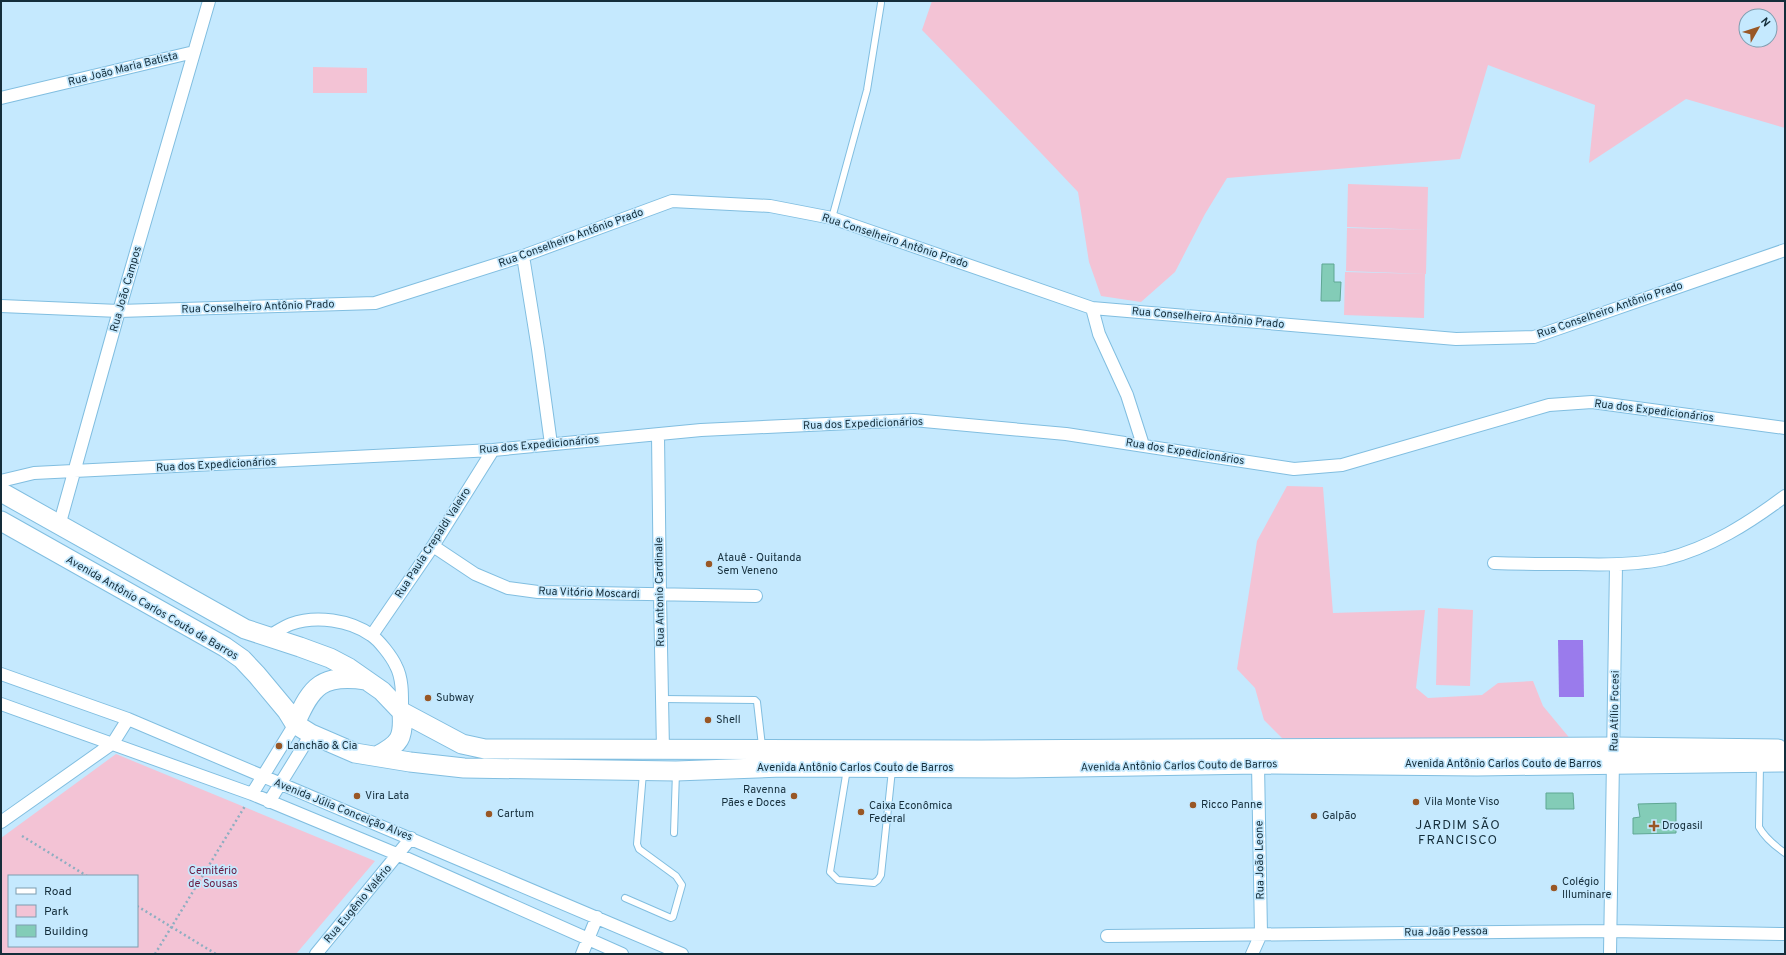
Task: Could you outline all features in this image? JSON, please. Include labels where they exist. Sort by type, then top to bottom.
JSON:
[{"type":"main road","name":"Avenida Antônio Carlos Couto de Barros","points":[[1,492],[220,617],[267,638],[330,658],[367,680],[382,691],[402,712],[462,744],[485,749],[1614,755],[1785,762]]},
{"type":"main road","name":"Avenida Antônio Carlos Couto de Barros","points":[[1,521],[224,647],[242,659],[287,711],[295,724],[311,734],[355,752],[410,762],[464,768],[644,769],[676,771],[847,767],[1012,768],[1258,764],[1477,766],[1614,755],[1785,749]]},
{"type":"main road","points":[[295,724],[305,701],[314,688],[329,680],[345,677],[367,680]]},
{"type":"main road","points":[[377,756],[392,748],[401,737],[403,727],[402,712]]},
{"type":"street","points":[[194,52],[209,1]]},
{"type":"street","name":"Rua João Maria Batista","points":[[1,98],[194,52]]},
{"type":"street","name":"Rua João Campos","points":[[60,526],[119,310],[194,52]]},
{"type":"street","name":"Rua Conselheiro Antônio Prado","points":[[1,306],[119,310],[375,303],[523,256],[672,201],[770,206],[832,218],[1092,308],[1456,339],[1534,337],[1785,250]]},
{"type":"street","points":[[523,256],[551,444]]},
{"type":"street","points":[[1092,308],[1098,334],[1127,396],[1143,445]]},
{"type":"street","name":"Rua dos Expedicionários","points":[[1,481],[34,473],[493,450],[700,430],[913,420],[1066,434],[1294,469],[1342,465],[1549,405],[1592,402],[1785,428]]},
{"type":"street","name":"Rua Antonio Cardinale","points":[[658,435],[663,750]]},
{"type":"street","name":"Rua Paula Crepaldi Valeiro","points":[[372,635],[433,546],[493,450]]},
{"type":"street","points":[[1494,563],[1616,565],[1664,559],[1691,551],[1730,533],[1758,516],[1785,496]]},
{"type":"street","name":"Rua Vitório Moscardi","points":[[433,546],[475,574],[508,588],[538,592],[756,596]]},
{"type":"street","name":"Rua Atílio Focesi","points":[[1610,954],[1616,565]]},
{"type":"street","points":[[267,638],[291,624],[321,619],[346,624],[372,635],[397,667],[401,682],[402,712]]},
{"type":"street","name":"Avenida Júlia Conceição Alves","points":[[1,674],[128,719],[682,954]]},
{"type":"street","name":"Avenida Júlia Conceição Alves","points":[[1,704],[252,794],[399,855],[589,938],[622,954]]},
{"type":"street","points":[[1,822],[113,743],[128,719]]},
{"type":"street","points":[[252,794],[295,724]]},
{"type":"street","points":[[269,802],[311,734]]},
{"type":"street","name":"Rua João Leone","points":[[1252,954],[1261,934],[1258,764]]},
{"type":"street","name":"Rua Eugênio Valério","points":[[316,954],[399,855],[411,838]]},
{"type":"street","points":[[582,954],[597,917]]},
{"type":"street","name":"Rua João Pessoa","points":[[1106,936],[1611,931],[1785,934]]},
{"type":"lane","points":[[832,218],[867,90],[881,3]]},
{"type":"lane","points":[[662,699],[755,700],[757,702],[762,750]]},
{"type":"lane","points":[[1760,761],[1759,827],[1762,833],[1785,853]]},
{"type":"lane","points":[[847,767],[830,872],[838,880],[874,883],[880,874],[893,768]]},
{"type":"lane","points":[[625,898],[671,918],[673,917],[682,885],[676,876],[639,849],[637,844],[644,769]]},
{"type":"lane","points":[[674,834],[676,771]]},
{"type":"path","points":[[155,954],[252,794]]},
{"type":"path","points":[[22,836],[85,875]]},
{"type":"path","points":[[138,907],[216,954]]},
{"type":"green space","points":[[932,1],[1785,1],[1785,128],[1686,99],[1589,163],[1595,105],[1488,65],[1460,159],[1227,178],[1205,214],[1175,272],[1141,302],[1101,296],[1089,262],[1078,192],[922,30]]},
{"type":"green space","points":[[313,67],[367,68],[367,93],[313,93]]},
{"type":"green space","points":[[1348,184],[1428,187],[1427,230],[1347,227]]},
{"type":"green space","points":[[1347,228],[1427,230],[1426,274],[1346,271]]},
{"type":"green space","points":[[1345,272],[1425,274],[1424,318],[1344,315]]},
{"type":"green space","points":[[1287,486],[1323,487],[1333,613],[1425,610],[1416,688],[1428,698],[1482,695],[1498,683],[1533,681],[1543,706],[1572,741],[1283,739],[1264,720],[1255,688],[1237,669],[1257,541]]},
{"type":"green space","points":[[1438,608],[1473,610],[1470,686],[1436,685]]},
{"type":"green space","name":"Cemitério de Sousas","points":[[116,754],[375,861],[296,954],[1,954],[1,838]]},
{"type":"shaded area","points":[[1558,640],[1583,640],[1584,697],[1559,697]]},
{"type":"building","points":[[1322,264],[1334,264],[1334,282],[1341,282],[1340,301],[1321,301]]},
{"type":"building","points":[[1546,793],[1573,793],[1574,809],[1546,809]]},
{"type":"building","name":"Drogasil","points":[[1676,803],[1676,833],[1633,834],[1633,818],[1640,817],[1638,804]]},
{"type":"place","name":"Atauê - Quitanda Sem Veneno","points":[[709,564]]},
{"type":"place","name":"Subway","points":[[428,698]]},
{"type":"place","name":"Shell","points":[[708,720]]},
{"type":"place","name":"Lanchão & Cia","points":[[279,746]]},
{"type":"place","name":"Vira Lata","points":[[357,796]]},
{"type":"place","name":"Ravenna Pães e Doces","points":[[794,796]]},
{"type":"place","name":"Vila Monte Viso","points":[[1416,802]]},
{"type":"place","name":"Ricco Panne","points":[[1193,805]]},
{"type":"place","name":"Caixa Econômica Federal","points":[[861,812]]},
{"type":"place","name":"Cartum","points":[[489,814]]},
{"type":"place","name":"Galpão","points":[[1314,816]]},
{"type":"place","name":"Drogasil","points":[[1654,826]]},
{"type":"place","name":"Colégio Illuminare","points":[[1554,888]]},
{"type":"district","name":"JARDIM SÃO FRANCISCO","points":[[1458,834]]}]
